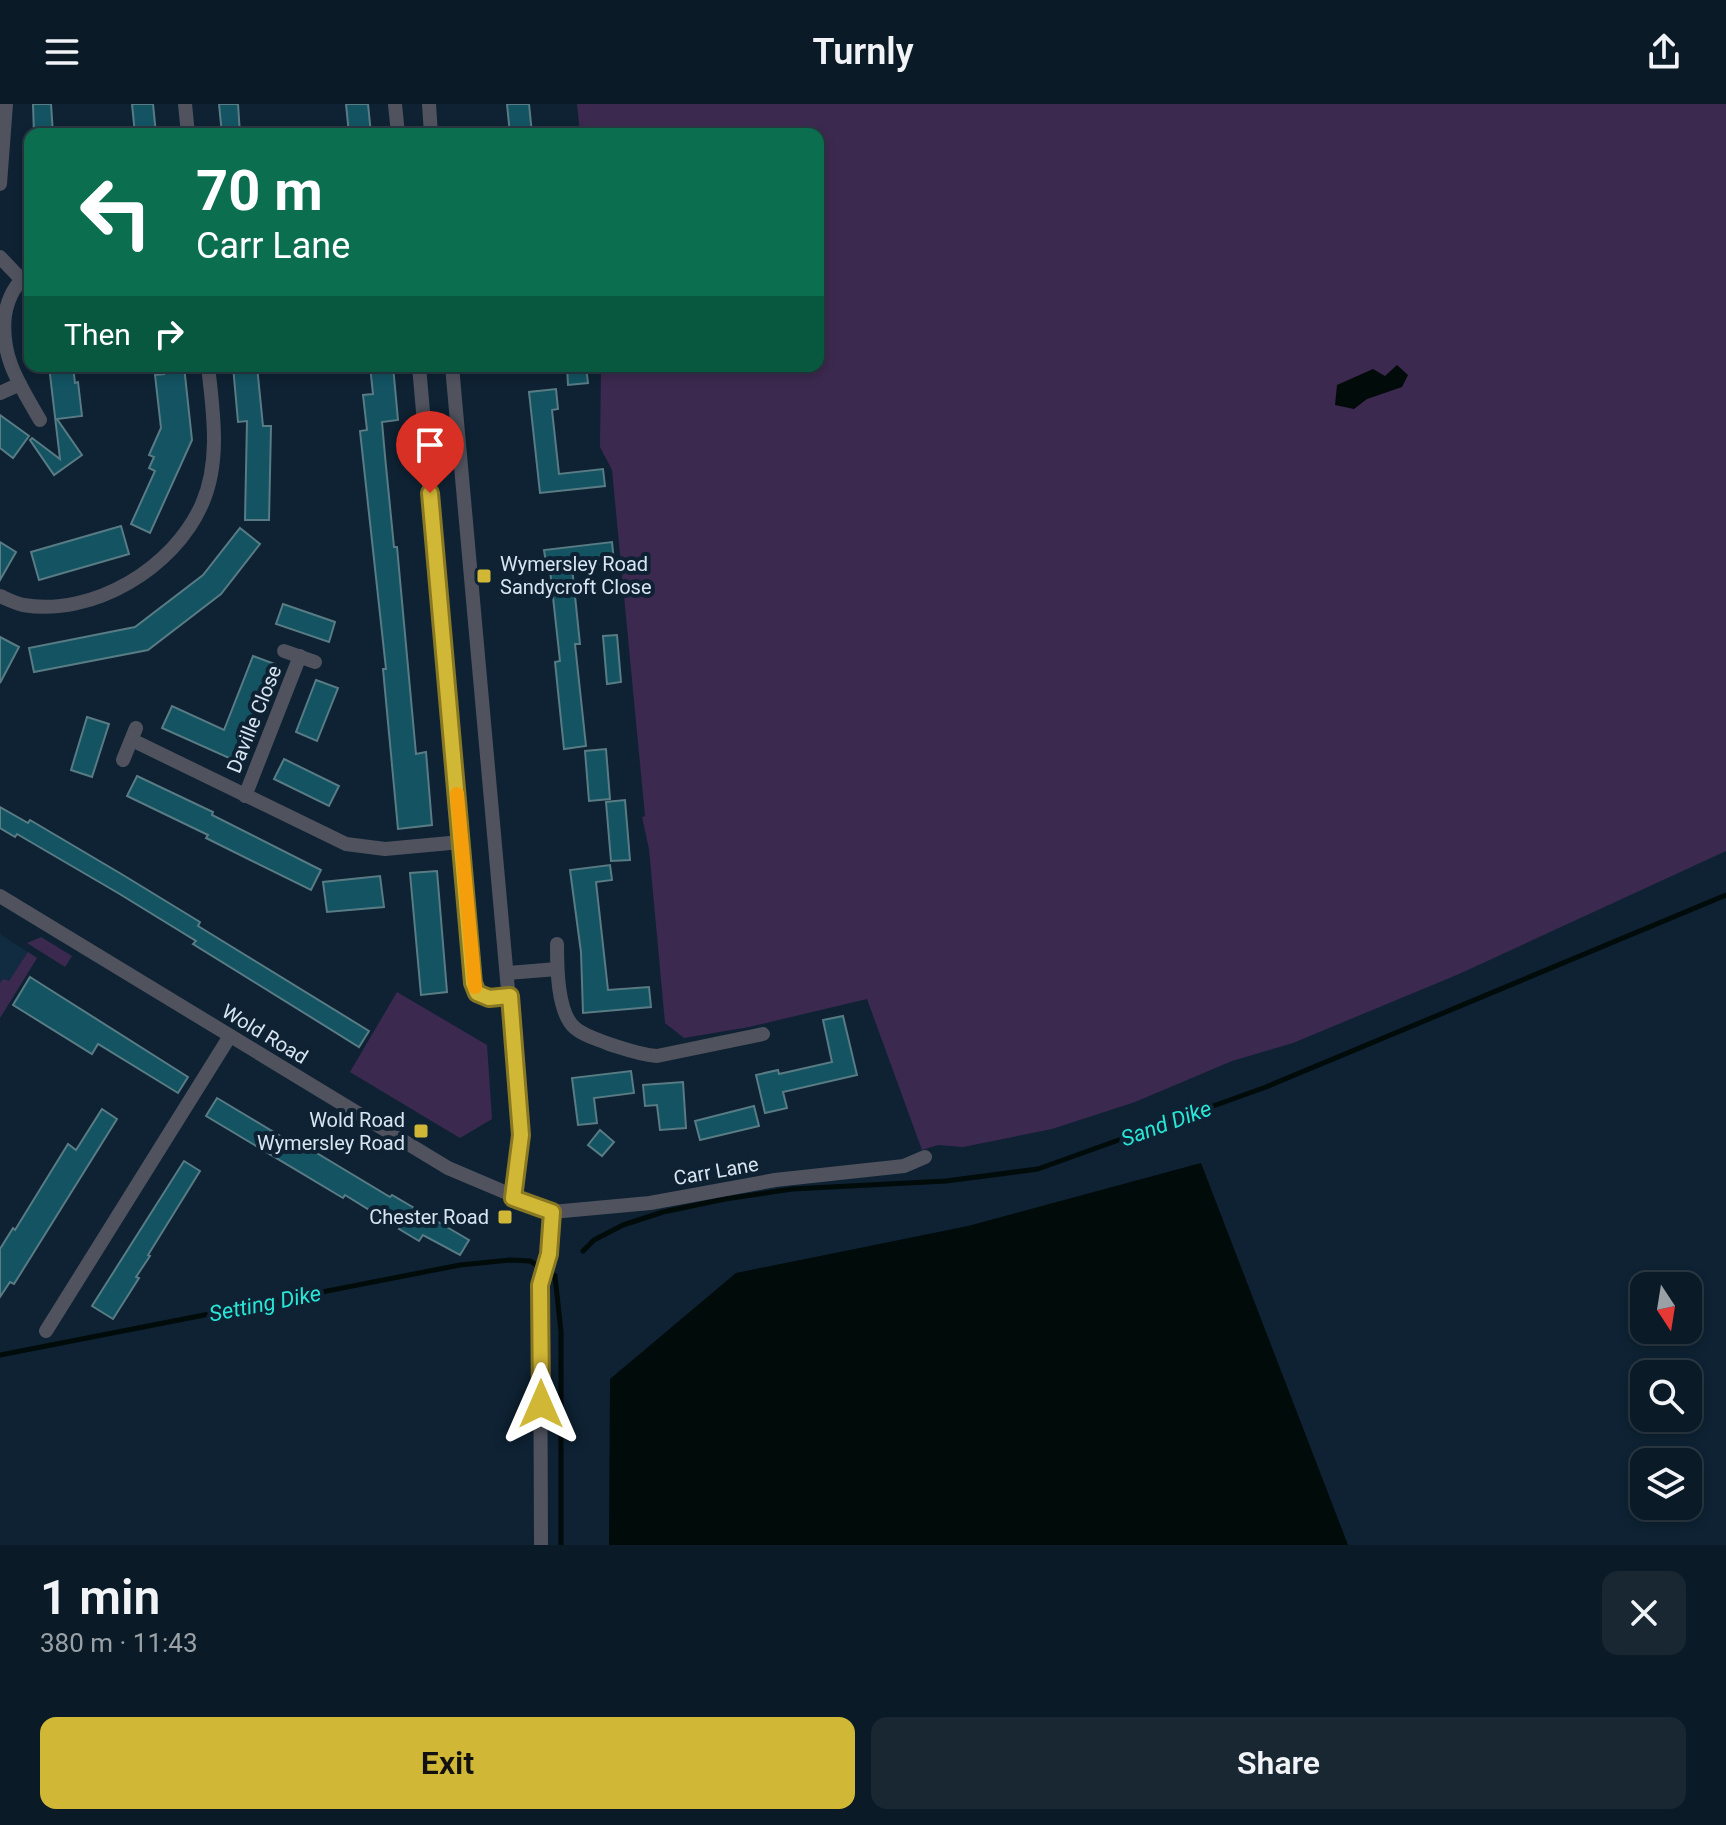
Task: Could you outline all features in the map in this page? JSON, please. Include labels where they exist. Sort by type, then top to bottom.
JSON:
[{"type":"street","points":[[0,184],[6,104]]},
{"type":"street","points":[[185,104],[187,128]]},
{"type":"street","points":[[395,104],[397,128]]},
{"type":"street","points":[[429,104],[431,128]]},
{"type":"street","points":[[0,257],[24,275]]},
{"type":"street","points":[[24,277],[7,301],[1,336],[9,363],[40,420]]},
{"type":"street","points":[[0,596],[23,605],[63,605],[97,598],[126,585],[180,543],[203,503],[215,451],[208,372]]},
{"type":"street","points":[[420,372],[473,983],[477,993],[489,998],[510,996]]},
{"type":"street","points":[[453,372],[521,1135],[513,1198]]},
{"type":"street","points":[[0,393],[20,384]]},
{"type":"street","name":"Daville Close","points":[[245,796],[307,659],[284,651]]},
{"type":"street","name":"Daville Close","points":[[123,760],[134,734],[245,796],[346,844],[385,849],[461,842]]},
{"type":"street","name":"Wold Road","points":[[0,896],[448,1168],[513,1198]]},
{"type":"street","points":[[557,944],[557,969],[564,1012],[572,1026],[585,1035],[642,1055],[657,1056],[763,1034]]},
{"type":"street","points":[[507,973],[557,969]]},
{"type":"street","points":[[46,1331],[230,1036]]},
{"type":"street","points":[[744,1038],[747,1054]]},
{"type":"street","name":"Carr Lane","points":[[513,1198],[552,1212],[650,1203],[775,1180],[904,1166],[925,1157]]},
{"type":"street","points":[[541,1545],[540,1285],[548,1261],[552,1212]]},
{"type":"shaded area","points":[[577,104],[1726,104],[1726,851],[1459,974],[1293,1043],[1232,1061],[1135,1102],[1052,1129],[963,1147],[938,1145],[922,1150],[867,999],[749,1027],[684,1038],[665,1023],[649,849],[642,817],[645,816],[612,470],[600,447],[601,372],[824,372],[824,128],[579,128]]},
{"type":"shaded area","points":[[1397,365],[1408,375],[1402,387],[1367,399],[1354,409],[1335,405],[1337,385],[1373,369],[1385,376]]},
{"type":"shaded area","points":[[0,934],[37,958],[0,1018]]},
{"type":"shaded area","points":[[41,937],[72,956],[65,967],[27,943]]},
{"type":"shaded area","points":[[28,952],[37,958],[0,1018],[0,983],[3,979],[9,981]]},
{"type":"shaded area","points":[[397,992],[487,1045],[492,1119],[460,1138],[350,1072]]},
{"type":"shaded area","points":[[1201,1163],[1348,1545],[609,1545],[610,1379],[736,1273],[968,1226]]},
{"type":"building","points":[[33,104],[51,104],[53,128],[34,128]]},
{"type":"building","points":[[132,104],[153,104],[155,128],[134,128]]},
{"type":"building","points":[[219,104],[238,104],[240,128],[221,128]]},
{"type":"building","points":[[346,104],[368,104],[370,128],[348,128]]},
{"type":"building","points":[[507,104],[529,104],[531,128],[509,128]]},
{"type":"building","points":[[50,372],[74,372],[82,416],[57,419],[82,455],[54,475],[30,440],[32,438],[60,459]]},
{"type":"building","points":[[185,372],[192,440],[150,533],[131,524],[155,471],[149,468],[154,457],[149,455],[161,428],[155,375]]},
{"type":"building","points":[[234,372],[258,372],[263,426],[271,426],[269,520],[245,520],[247,421],[238,422]]},
{"type":"building","points":[[371,372],[394,372],[398,420],[382,422],[416,754],[426,752],[432,825],[398,829],[383,669],[386,669],[360,431],[367,430],[363,395],[373,394]]},
{"type":"building","points":[[567,372],[587,372],[588,383],[568,385]]},
{"type":"building","points":[[556,389],[558,409],[552,410],[559,474],[603,469],[605,486],[540,493],[529,392]]},
{"type":"building","points":[[0,415],[29,436],[13,458],[0,448]]},
{"type":"building","points":[[121,526],[129,554],[39,580],[31,552]]},
{"type":"building","points":[[240,528],[260,544],[221,594],[148,650],[34,672],[29,648],[135,627],[203,575]]},
{"type":"building","points":[[0,542],[16,552],[0,580]]},
{"type":"building","points":[[612,542],[614,562],[572,567],[580,644],[575,644],[586,746],[564,749],[555,662],[560,661],[550,570],[547,570],[544,550]]},
{"type":"building","points":[[283,604],[335,622],[329,642],[276,624]]},
{"type":"building","points":[[617,635],[621,682],[607,684],[603,636]]},
{"type":"building","points":[[0,637],[19,647],[0,683]]},
{"type":"building","points":[[253,656],[275,664],[238,762],[162,728],[172,706],[224,730]]},
{"type":"building","points":[[316,680],[338,688],[317,741],[296,732]]},
{"type":"building","points":[[87,717],[109,724],[92,777],[71,770]]},
{"type":"building","points":[[606,749],[610,799],[589,801],[585,751]]},
{"type":"building","points":[[284,759],[339,786],[329,806],[274,779]]},
{"type":"building","points":[[137,776],[213,812],[212,815],[321,870],[311,890],[127,796]]},
{"type":"building","points":[[625,800],[630,860],[611,861],[606,802]]},
{"type":"building","points":[[0,807],[28,823],[30,820],[123,875],[200,922],[198,926],[369,1031],[359,1047],[193,944],[196,941],[118,893],[17,834],[15,837],[0,828]]},
{"type":"building","points":[[610,865],[612,880],[596,882],[608,990],[649,987],[651,1007],[583,1013],[581,952],[570,870]]},
{"type":"building","points":[[437,871],[447,992],[421,995],[410,873]]},
{"type":"building","points":[[380,876],[384,907],[327,912],[323,882]]},
{"type":"building","points":[[30,977],[188,1077],[178,1093],[98,1044],[92,1054],[13,1005]]},
{"type":"building","points":[[843,1016],[857,1075],[783,1092],[787,1108],[765,1113],[756,1075],[778,1070],[779,1074],[832,1062],[823,1020]]},
{"type":"building","points":[[631,1071],[634,1093],[594,1098],[597,1123],[578,1125],[572,1078]]},
{"type":"building","points":[[683,1082],[686,1128],[660,1130],[657,1105],[645,1106],[643,1085]]},
{"type":"building","points":[[217,1098],[302,1149],[305,1146],[469,1240],[460,1255],[423,1235],[419,1241],[399,1229],[403,1223],[379,1209],[376,1214],[345,1195],[343,1198],[206,1116]]},
{"type":"building","points":[[754,1106],[759,1126],[700,1140],[695,1121]]},
{"type":"building","points":[[102,1109],[117,1119],[14,1284],[10,1282],[0,1297],[0,1249],[68,1144],[76,1150]]},
{"type":"building","points":[[600,1130],[614,1142],[602,1156],[588,1145]]},
{"type":"building","points":[[184,1161],[200,1171],[113,1319],[92,1306]]},
{"type":"waterway","name":"Sand Dike","points":[[583,1251],[594,1240],[623,1225],[663,1212],[725,1199],[792,1189],[946,1181],[1038,1169],[1266,1087],[1726,895]]},
{"type":"waterway","name":"Setting Dike","points":[[0,1355],[460,1265],[530,1261],[555,1276],[561,1332],[561,1545]]},
{"type":"slow traffic","points":[[457,794],[475,987]]},
{"type":"place","name":"Wymersley Road Sandycroft Close","points":[[484,576]]},
{"type":"place","name":"Wold Road Wymersley Road","points":[[421,1131]]},
{"type":"place","name":"Chester Road","points":[[505,1217]]},
{"type":"route","points":[[430,493],[473,983],[477,993],[489,998],[510,996],[521,1135],[513,1198],[552,1212],[549,1254],[540,1285],[541,1404]]}]
